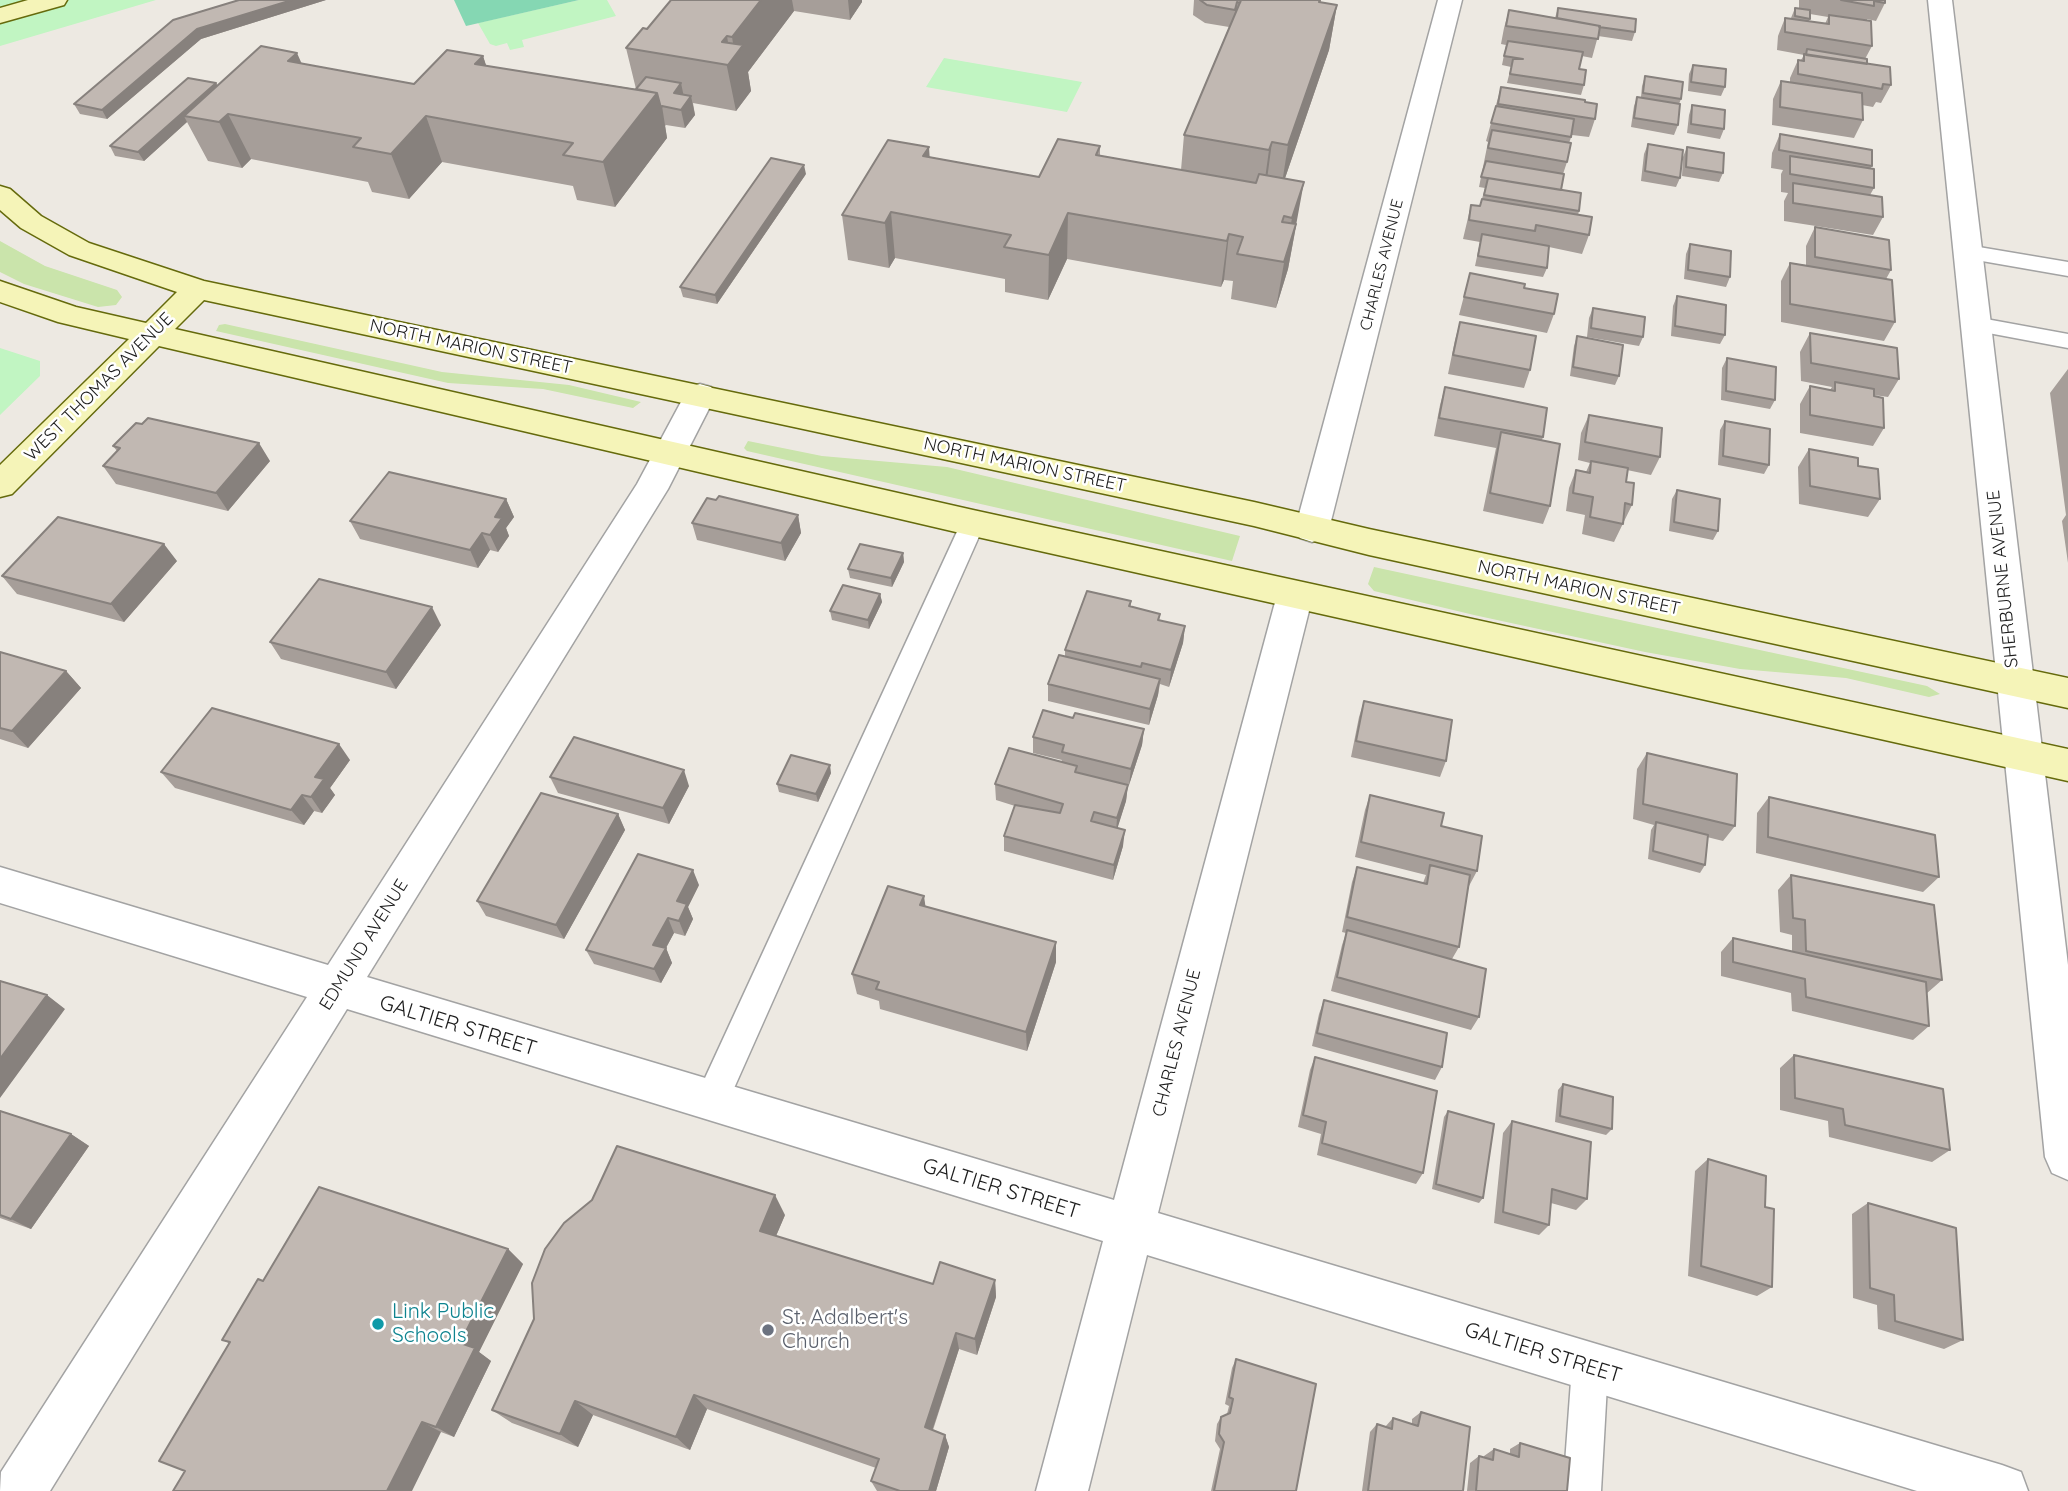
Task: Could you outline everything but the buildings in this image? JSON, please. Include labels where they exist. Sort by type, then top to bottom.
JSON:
[{"type":"main road","points":[[0,16],[55,0]]},
{"type":"main road","name":"NORTH MARION STREET","points":[[0,195],[31,222],[79,249],[198,289],[2068,693]]},
{"type":"main road","name":"WEST THOMAS AVENUE","points":[[0,485],[198,289]]},
{"type":"main road","points":[[0,291],[69,315],[973,523],[2068,765]]},
{"type":"street","name":"CHARLES AVENUE","points":[[1312,529],[1450,0]]},
{"type":"street","name":"SHERBURNE AVENUE","points":[[1940,0],[2068,1157]]},
{"type":"street","name":"EDMUND AVENUE","points":[[20,1491],[672,452],[700,396]]},
{"type":"street","name":"CHARLES AVENUE","points":[[1062,1491],[1295,595]]},
{"type":"street","name":"GALTIER STREET","points":[[0,885],[2002,1491]]},
{"type":"lane","points":[[1968,252],[2068,269]]},
{"type":"lane","points":[[1975,324],[2068,341]]},
{"type":"lane","points":[[711,1102],[973,523]]},
{"type":"lane","points":[[1582,1491],[1590,1367]]},
{"type":"green space","points":[[0,0],[156,0],[0,46]]},
{"type":"green space","points":[[454,0],[579,0],[466,26]]},
{"type":"green space","points":[[579,0],[607,0],[616,16],[522,40],[524,47],[510,50],[507,43],[496,46],[490,44],[478,23]]},
{"type":"green space","points":[[944,58],[1082,82],[1067,112],[926,87]]},
{"type":"green space","points":[[0,241],[45,266],[117,290],[122,297],[116,305],[98,307],[24,284],[0,272]]},
{"type":"green space","points":[[225,324],[442,372],[569,385],[641,402],[633,408],[543,389],[448,383],[216,331],[219,325]]},
{"type":"green space","points":[[0,348],[40,361],[40,376],[0,415]]},
{"type":"green space","points":[[748,441],[822,456],[947,467],[1240,536],[1232,561],[747,451],[744,448]]},
{"type":"green space","points":[[1374,567],[1927,686],[1940,694],[1929,697],[1846,678],[1740,669],[1645,652],[1474,615],[1374,591],[1368,584]]},
{"type":"place","name":"Link Public Schools","points":[[378,1324]]},
{"type":"place","name":"St. Adalbert's Church","points":[[768,1330]]}]
